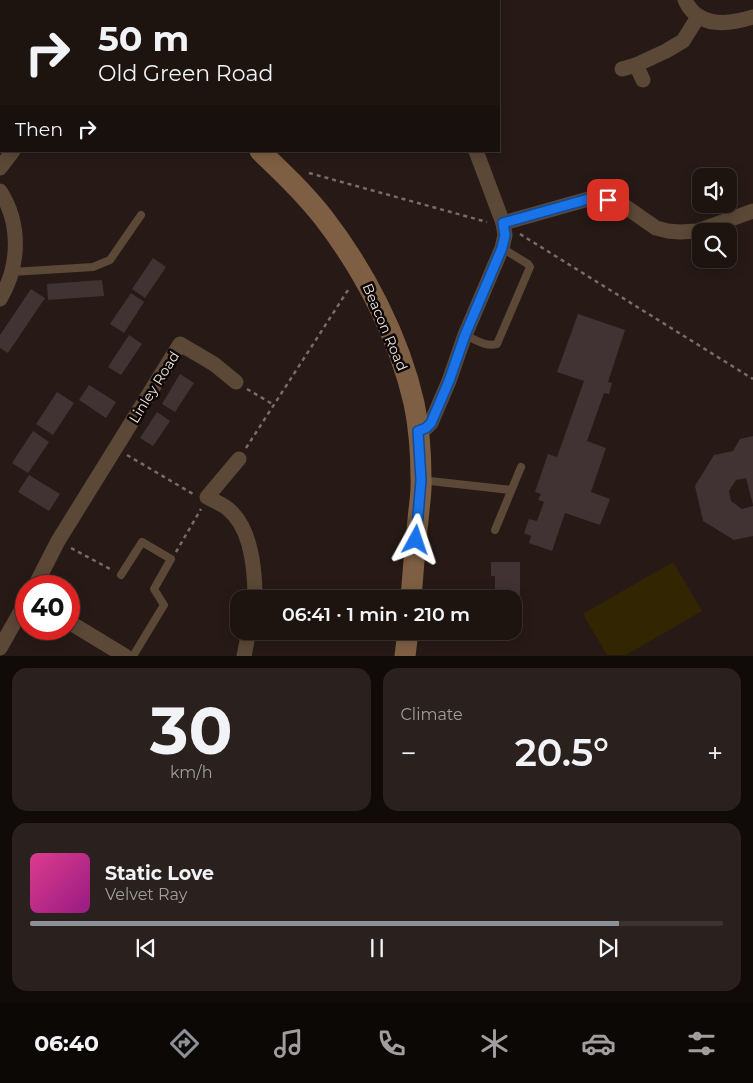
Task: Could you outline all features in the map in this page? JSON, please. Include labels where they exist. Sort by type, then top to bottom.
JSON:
[{"type":"street","points":[[685,0],[698,17],[712,22],[730,23],[753,18]]},
{"type":"street","points":[[643,80],[629,67],[684,41],[698,17]]},
{"type":"street","points":[[0,168],[12,152]]},
{"type":"street","name":"Beacon Road","points":[[261,152],[299,190],[342,243],[360,271],[384,318],[402,361],[414,403],[421,480],[412,590]]},
{"type":"street","points":[[418,431],[426,428],[431,423],[449,381],[465,335],[502,248],[505,235],[503,223],[476,152]]},
{"type":"street","points":[[0,191],[8,205],[15,231],[15,258],[12,272],[8,285],[0,298]]},
{"type":"street","points":[[503,223],[592,198],[608,200],[623,205],[656,228],[674,232],[697,231],[753,211]]},
{"type":"street","name":"Linley Road","points":[[41,575],[58,541],[180,344],[214,364],[236,382]]},
{"type":"street","points":[[239,459],[206,500],[227,508],[236,517],[243,529],[250,548],[255,590]]},
{"type":"street","points":[[0,648],[15,618]]},
{"type":"street","points":[[80,629],[125,656]]},
{"type":"street","points":[[244,656],[247,640]]},
{"type":"street","points":[[405,656],[407,640]]},
{"type":"lane","points":[[12,272],[93,267],[110,260],[141,215]]},
{"type":"lane","points":[[465,335],[485,345],[497,344],[530,267],[502,248]]},
{"type":"lane","points":[[495,530],[521,467]]},
{"type":"lane","points":[[421,480],[511,490]]},
{"type":"lane","points":[[121,575],[142,542],[172,559],[154,589],[164,605],[133,656]]},
{"type":"path","points":[[239,459],[360,271]]},
{"type":"path","points":[[236,382],[274,405]]},
{"type":"path","points":[[116,448],[206,500],[172,559]]},
{"type":"path","points":[[58,541],[121,575]]},
{"type":"shaded area","points":[[673,562],[702,611],[626,655],[607,655],[583,614]]},
{"type":"building","points":[[153,258],[166,267],[145,298],[132,289]]},
{"type":"building","points":[[102,280],[104,296],[48,300],[47,284]]},
{"type":"building","points":[[31,289],[45,298],[8,353],[0,348],[0,335]]},
{"type":"building","points":[[131,293],[144,302],[124,333],[110,324]]},
{"type":"building","points":[[578,314],[625,330],[608,382],[612,383],[609,394],[604,393],[587,441],[606,448],[591,492],[610,499],[600,525],[565,513],[552,551],[529,543],[531,536],[524,533],[529,519],[537,521],[544,502],[538,500],[541,494],[535,492],[548,454],[557,457],[584,381],[557,372]]},
{"type":"building","points":[[129,335],[142,344],[121,375],[108,367]]},
{"type":"building","points":[[180,374],[194,383],[175,412],[162,404]]},
{"type":"building","points":[[89,385],[116,402],[106,418],[79,400]]},
{"type":"building","points":[[57,392],[74,403],[53,435],[36,424]]},
{"type":"building","points":[[157,412],[170,421],[153,446],[140,438]]},
{"type":"building","points":[[33,431],[49,442],[28,473],[12,463]]},
{"type":"building","points":[[753,436],[753,505],[746,478],[736,480],[729,491],[731,501],[742,509],[753,506],[753,536],[734,540],[703,521],[695,486],[714,455],[733,451],[740,439]]},
{"type":"building","points":[[29,475],[60,494],[49,511],[18,492]]},
{"type":"building","points":[[491,562],[520,562],[520,590],[495,590],[495,576],[491,576]]},
{"type":"route","points":[[416,540],[421,480],[418,431],[426,428],[431,423],[449,381],[465,335],[502,248],[505,235],[503,223],[592,198],[608,200]]}]
